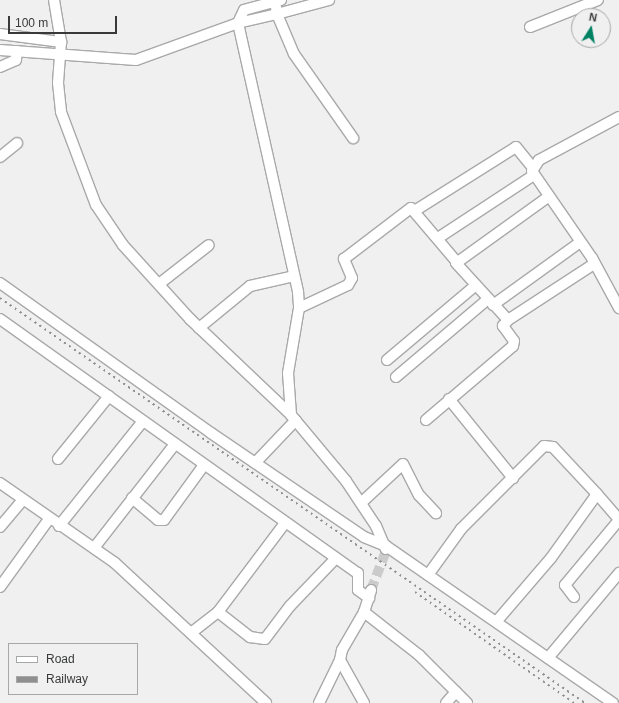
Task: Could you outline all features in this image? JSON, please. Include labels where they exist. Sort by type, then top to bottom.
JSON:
[{"type":"street","points":[[54,0],[61,42],[58,83],[61,112],[91,195],[123,245],[199,328],[294,418],[361,503],[386,549]]},
{"type":"street","points":[[0,50],[136,60],[238,23],[329,0]]},
{"type":"street","points":[[530,27],[598,0]]},
{"type":"street","points":[[255,463],[294,418],[288,373],[299,308],[294,276],[238,23],[240,12],[252,3],[278,1],[278,14],[294,54],[353,138]]},
{"type":"street","points":[[0,34],[61,42]]},
{"type":"street","points":[[0,67],[16,60],[17,51]]},
{"type":"street","points":[[438,238],[533,171],[619,117]]},
{"type":"street","points":[[0,157],[17,143]]},
{"type":"street","points":[[299,308],[348,285],[352,278],[344,259],[409,209],[416,210],[516,147],[594,264],[619,308]]},
{"type":"street","points":[[456,261],[548,197]]},
{"type":"street","points":[[416,210],[476,285],[508,320]]},
{"type":"street","points":[[396,377],[491,302],[579,243]]},
{"type":"street","points":[[159,284],[208,245]]},
{"type":"street","points":[[426,420],[514,344],[503,326],[508,320],[594,264]]},
{"type":"street","points":[[199,328],[250,286],[294,276]]},
{"type":"street","points":[[0,283],[255,463],[364,537],[428,575],[613,703]]},
{"type":"street","points":[[387,360],[476,285]]},
{"type":"street","points":[[0,319],[285,523],[358,573],[358,590],[370,594],[364,612],[348,638],[340,660],[319,703]]},
{"type":"street","points":[[58,459],[109,396]]},
{"type":"street","points":[[449,399],[513,478]]},
{"type":"street","points":[[59,526],[143,421]]},
{"type":"street","points":[[94,548],[175,444]]},
{"type":"street","points":[[428,575],[462,529],[547,445],[564,457],[619,520],[565,585],[574,597]]},
{"type":"street","points":[[361,503],[403,464],[419,495],[436,513]]},
{"type":"street","points":[[132,498],[160,521],[204,465]]},
{"type":"street","points":[[0,482],[22,501],[94,548],[191,633],[260,701]]},
{"type":"street","points":[[496,622],[559,548],[597,494]]},
{"type":"street","points":[[0,527],[22,501]]},
{"type":"street","points":[[0,587],[48,519]]},
{"type":"street","points":[[191,633],[218,612],[285,523]]},
{"type":"street","points":[[218,612],[250,637],[265,639],[290,606],[336,558]]},
{"type":"street","points":[[548,658],[619,573]]},
{"type":"street","points":[[364,612],[419,655],[467,703]]},
{"type":"street","points":[[340,660],[364,703]]},
{"type":"street","points":[[446,703],[456,692]]},
{"type":"tunnel","points":[[371,590],[386,551]]},
{"type":"railway","points":[[0,298],[585,703]]},
{"type":"railway","points":[[415,592],[574,703]]}]
